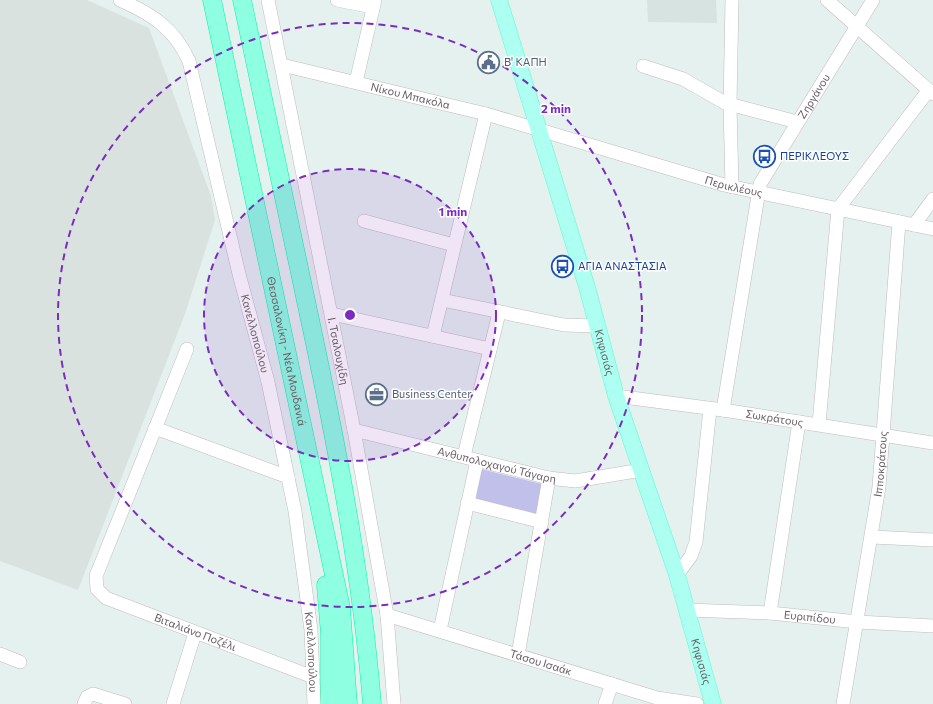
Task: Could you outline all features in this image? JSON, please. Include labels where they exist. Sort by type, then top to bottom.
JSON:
[{"type":"highway","name":"Θεσσαλονίκη - Νέα Μουδανιά","points":[[212,0],[341,608],[348,704]]},
{"type":"highway","points":[[242,0],[310,320],[345,495],[372,704]]},
{"type":"highway","points":[[314,483],[326,578],[330,634],[330,704]]},
{"type":"main road","name":"Κηφισιάς","points":[[499,0],[537,129],[587,287],[596,326],[616,396],[677,575],[713,704]]},
{"type":"street","name":"Κανελλοπούλου","points":[[120,0],[143,10],[164,25],[183,47],[189,61],[239,274],[268,382],[295,511],[312,637],[314,704]]},
{"type":"street","name":"Ι. Τσαλουχίδη","points":[[268,0],[354,430],[386,615],[394,704]]},
{"type":"street","points":[[337,0],[374,3],[356,82]]},
{"type":"street","points":[[732,0],[730,104],[732,187]]},
{"type":"street","points":[[819,424],[838,209],[930,92],[827,0]]},
{"type":"street","name":"Ζηργάνου","points":[[724,410],[760,184],[873,0]]},
{"type":"street","name":"Νίκου Μπακόλα","points":[[282,65],[486,114],[537,129]]},
{"type":"street","points":[[643,66],[683,79],[716,99],[797,122]]},
{"type":"street","points":[[433,336],[486,114]]},
{"type":"street","name":"Περικλέους","points":[[537,129],[732,187],[933,229]]},
{"type":"street","points":[[914,225],[933,198]]},
{"type":"street","points":[[364,221],[454,245]]},
{"type":"street","name":"Ιπποκράτους","points":[[843,704],[858,622],[879,487],[899,222]]},
{"type":"street","points":[[442,300],[564,326],[596,326]]},
{"type":"street","points":[[464,456],[499,313]]},
{"type":"street","points":[[332,314],[490,349]]},
{"type":"street","points":[[187,349],[155,428],[288,477]]},
{"type":"street","name":"Σωκράτους","points":[[616,396],[819,424],[933,443]]},
{"type":"street","points":[[677,575],[691,556],[696,542],[710,409]]},
{"type":"street","points":[[770,613],[799,422]]},
{"type":"street","name":"Βιταλιάνο Ποζέλι","points":[[155,428],[98,572],[95,585],[102,596],[195,633],[313,677]]},
{"type":"street","name":"Ανθυπολοχαγού Τάγαρη","points":[[354,430],[549,478],[575,481],[642,470]]},
{"type":"street","points":[[440,630],[477,461]]},
{"type":"street","points":[[518,655],[549,478]]},
{"type":"street","points":[[468,503],[542,522]]},
{"type":"street","points":[[872,536],[933,540]]},
{"type":"street","name":"Ευριπίδου","points":[[687,610],[770,613],[858,622],[933,626]]},
{"type":"street","name":"Τάσου Ισαάκ","points":[[386,615],[440,630],[657,698],[697,704]]},
{"type":"street","points":[[173,704],[195,633]]},
{"type":"street","points":[[0,654],[20,662]]},
{"type":"street","points":[[605,704],[612,684]]},
{"type":"street","points":[[84,704],[87,697],[93,694],[119,703]]},
{"type":"shaded area","points":[[0,0],[87,0],[149,28],[211,196],[215,220],[185,314],[78,590],[0,561]]},
{"type":"shaded area","points":[[647,0],[716,0],[717,23],[648,22]]},
{"type":"shaded area","points":[[481,469],[542,484],[536,514],[476,499]]},
{"type":"place","name":"Β' ΚΑΠΗ","points":[[488,62]]},
{"type":"place","name":"ΠΕΡΙΚΛΕΟΥΣ","points":[[765,156]]},
{"type":"place","name":"ΑΓΙΑ ΑΝΑΣΤΑΣΙΑ","points":[[562,266]]},
{"type":"place","name":"Business Center","points":[[376,394]]}]
